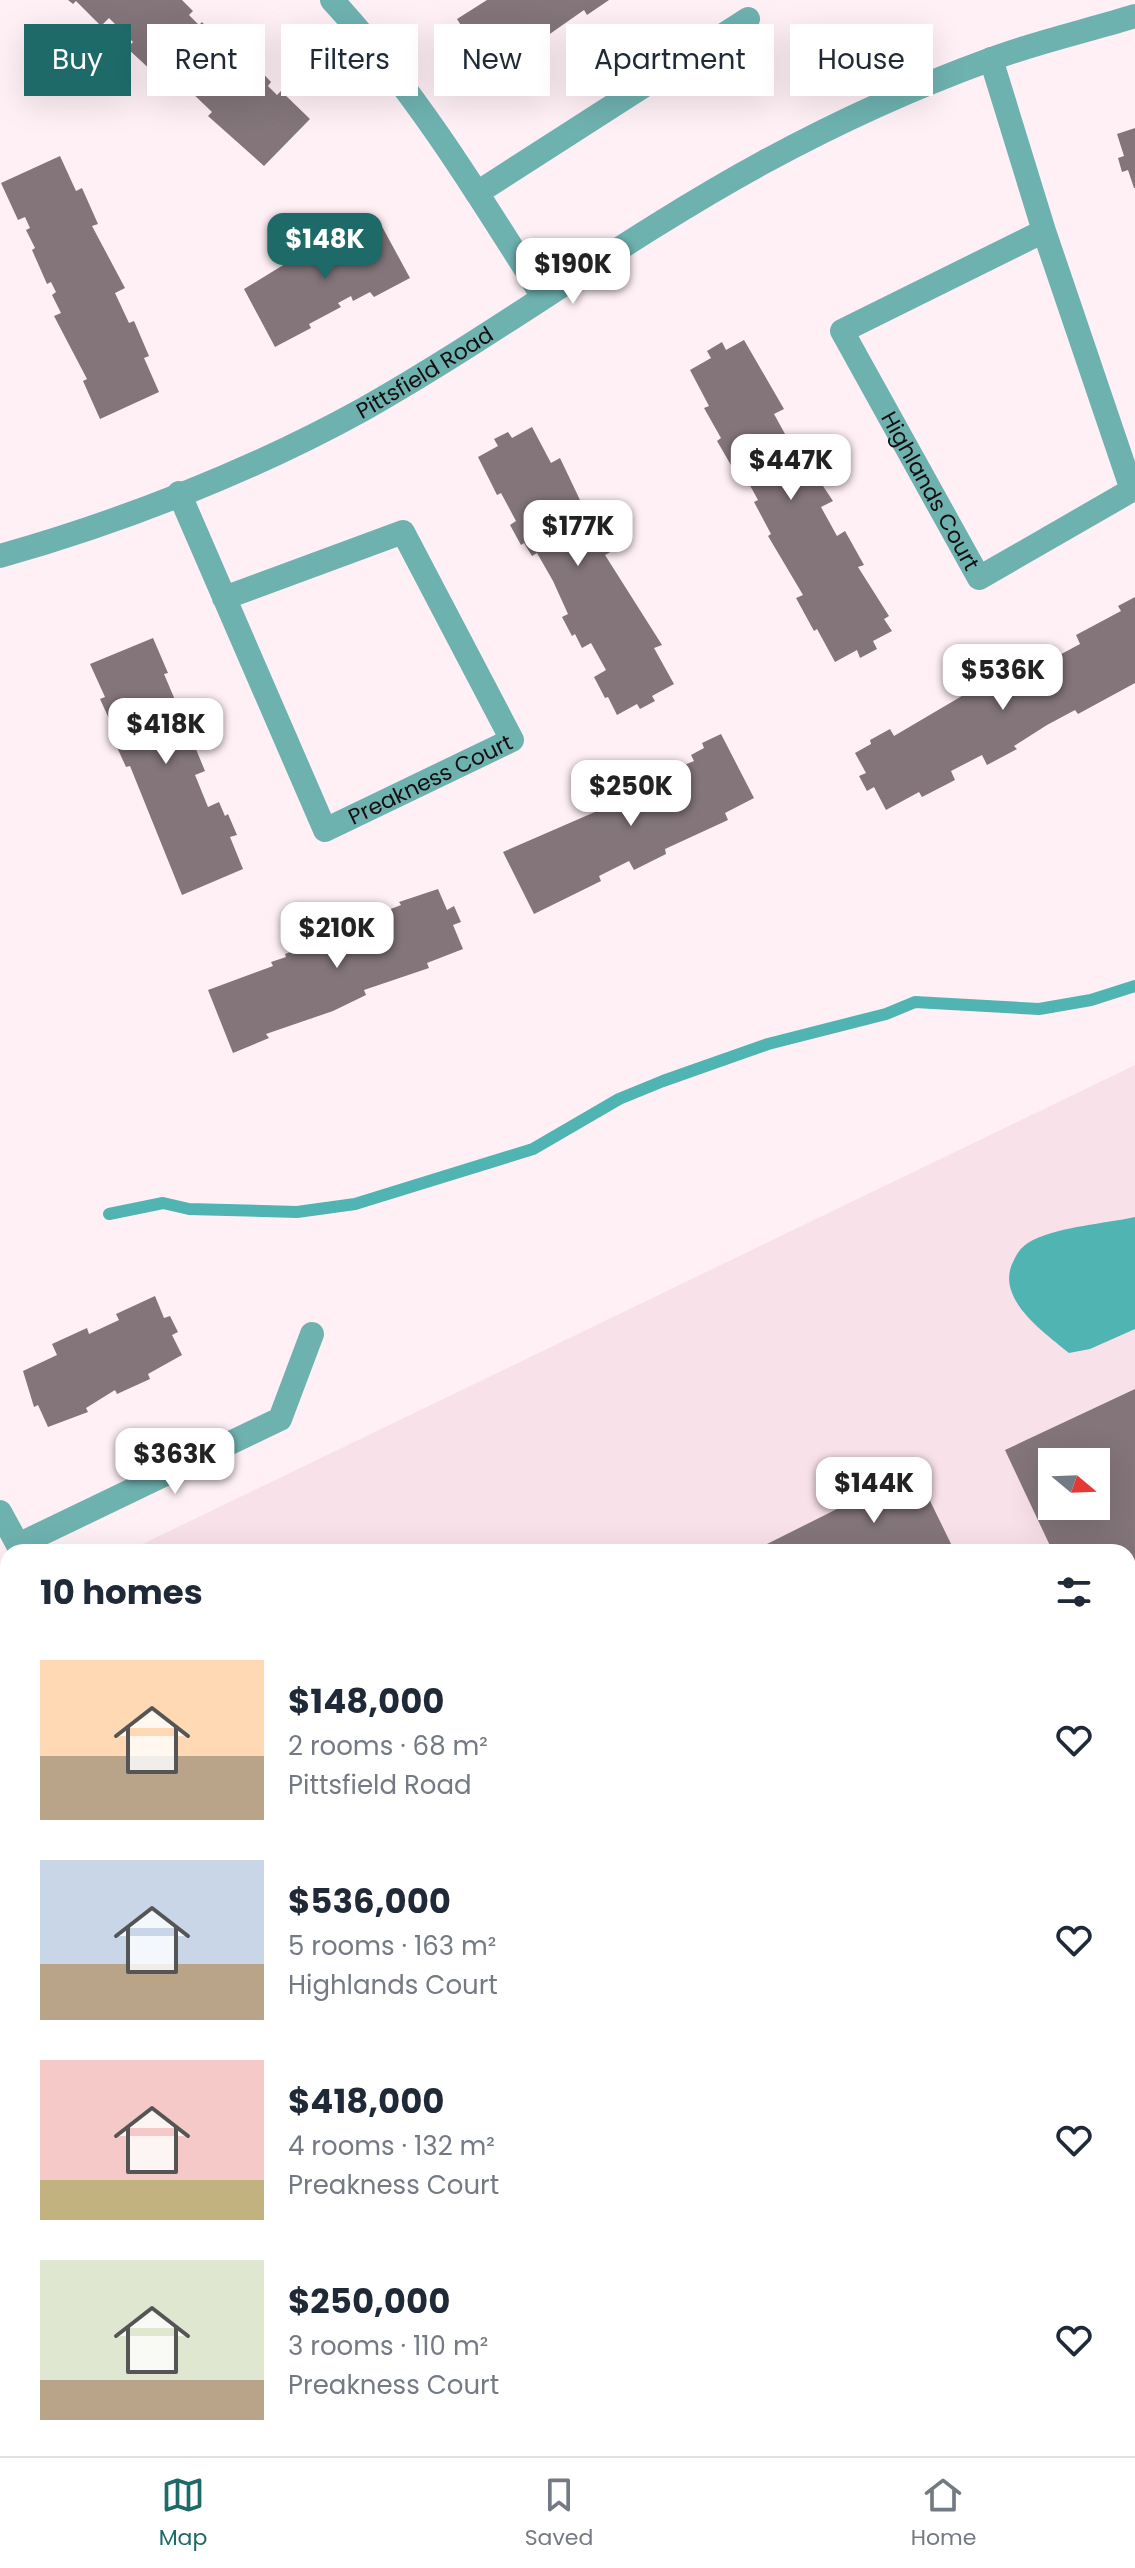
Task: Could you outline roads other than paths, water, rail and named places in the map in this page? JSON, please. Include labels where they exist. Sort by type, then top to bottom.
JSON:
[{"type":"street","points":[[332,0],[376,51],[477,193],[543,297]]},
{"type":"street","name":"Pittsfield Road","points":[[0,556],[78,534],[273,454],[362,410],[765,162],[905,94],[991,59],[1135,16]]},
{"type":"street","points":[[477,193],[748,19]]},
{"type":"street","name":"Highlands Court","points":[[991,59],[1044,231],[1132,490],[979,578],[842,331],[1044,231]]},
{"type":"street","name":"Preakness Court","points":[[179,493],[224,598],[325,830],[512,740],[403,532],[224,598]]},
{"type":"street","points":[[20,1544],[280,1419],[312,1334]]},
{"type":"street","points":[[0,1512],[17,1544]]},
{"type":"water","points":[[1135,1217],[1135,1329],[1090,1349],[1069,1353],[1036,1325],[1016,1302],[1009,1276],[1015,1258],[1026,1244],[1045,1235]]},
{"type":"waterway","points":[[109,1214],[163,1203],[189,1209],[297,1212],[355,1204],[533,1149],[619,1099],[663,1081],[768,1044],[886,1014],[915,1002],[1039,1009],[1091,1000],[1135,986]]}]
